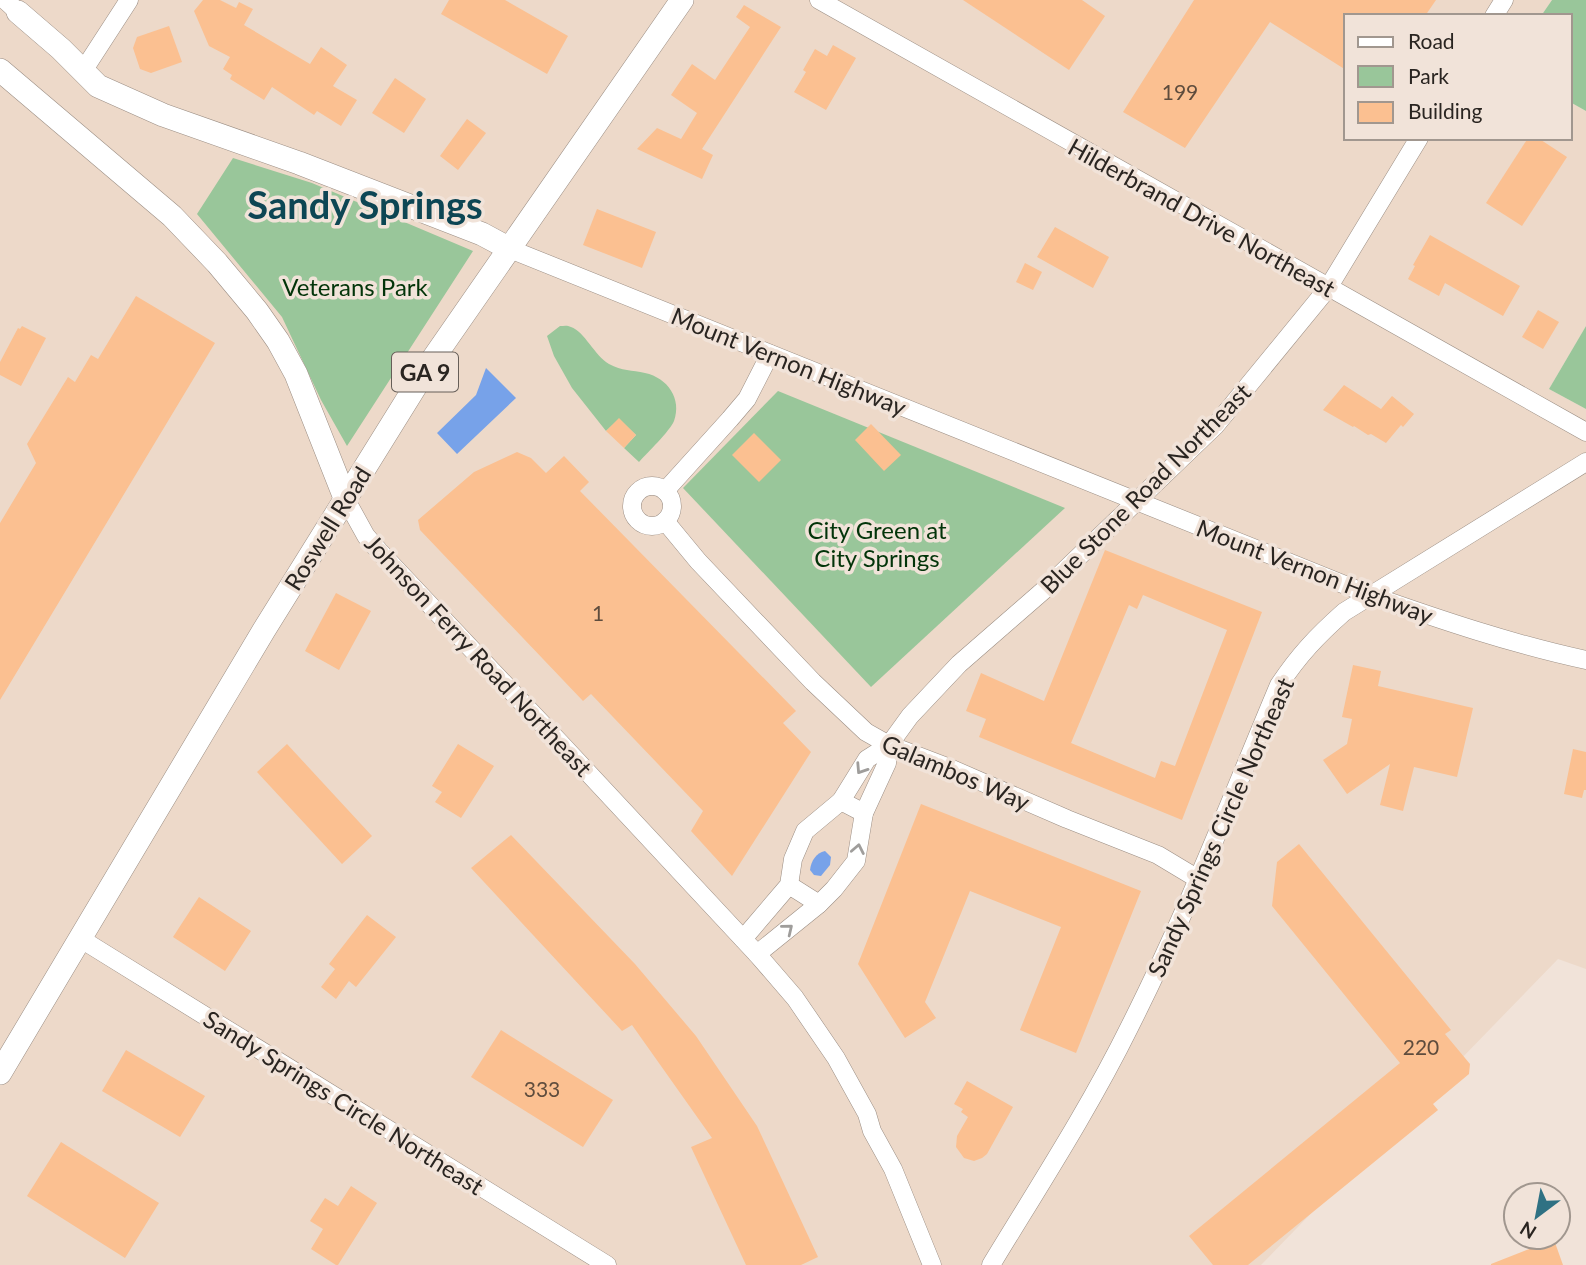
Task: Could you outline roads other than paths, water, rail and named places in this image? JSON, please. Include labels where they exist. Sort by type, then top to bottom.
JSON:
[{"type":"main road","name":"Roswell Road","points":[[0,1073],[201,733],[430,363],[682,0]]},
{"type":"main road","name":"Mount Vernon Highway","points":[[12,6],[98,86],[163,115],[299,163],[482,234],[510,249]]},
{"type":"main road","name":"Johnson Ferry Road Northeast","points":[[0,70],[172,216],[217,263],[257,311],[296,374],[345,498]]},
{"type":"street","points":[[83,71],[129,0]]},
{"type":"street","name":"Hilderbrand Drive Northeast","points":[[819,0],[1586,432]]},
{"type":"street","name":"Blue Stone Road Northeast","points":[[743,939],[789,885],[793,859],[805,831],[841,801],[867,759],[889,745],[910,716],[959,664],[1044,590],[1214,426],[1328,288],[1418,140]]},
{"type":"street","name":"Mount Vernon Highway","points":[[510,249],[1370,595],[1461,627],[1586,660]]},
{"type":"street","points":[[666,491],[747,398],[770,354]]},
{"type":"street","name":"Sandy Springs Circle Northeast","points":[[991,1265],[1078,1123],[1130,1027],[1198,880],[1279,685],[1297,658],[1319,633],[1344,612],[1586,462]]},
{"type":"street","points":[[653,485],[666,491],[672,502],[672,509],[665,521],[653,526],[640,522],[632,512],[631,505],[636,493],[653,485]]},
{"type":"street","name":"Johnson Ferry Road Northeast","points":[[345,498],[366,536],[379,551],[757,954],[795,998],[836,1058],[867,1114],[872,1131],[893,1169],[932,1265]]},
{"type":"street","name":"Galambos Way","points":[[665,521],[698,561],[813,682],[866,732],[889,745],[1158,855],[1198,880]]},
{"type":"street","name":"Blue Stone Road Northeast","points":[[757,954],[834,890],[856,861],[864,813],[887,763],[889,745]]},
{"type":"street","points":[[841,801],[864,813]]},
{"type":"street","points":[[789,885],[819,904]]},
{"type":"street","name":"Sandy Springs Circle Northeast","points":[[80,939],[607,1265]]},
{"type":"water","points":[[486,368],[516,398],[457,454],[437,433],[476,395]]},
{"type":"water","points":[[825,851],[831,857],[830,865],[821,876],[814,875],[810,870],[813,861]]},
{"type":"district","name":"Sandy Springs","points":[[365,204]]},
{"type":"park label","name":"Veterans Park","points":[[355,286]]},
{"type":"park label","name":"City Green at City Springs","points":[[877,543]]}]
